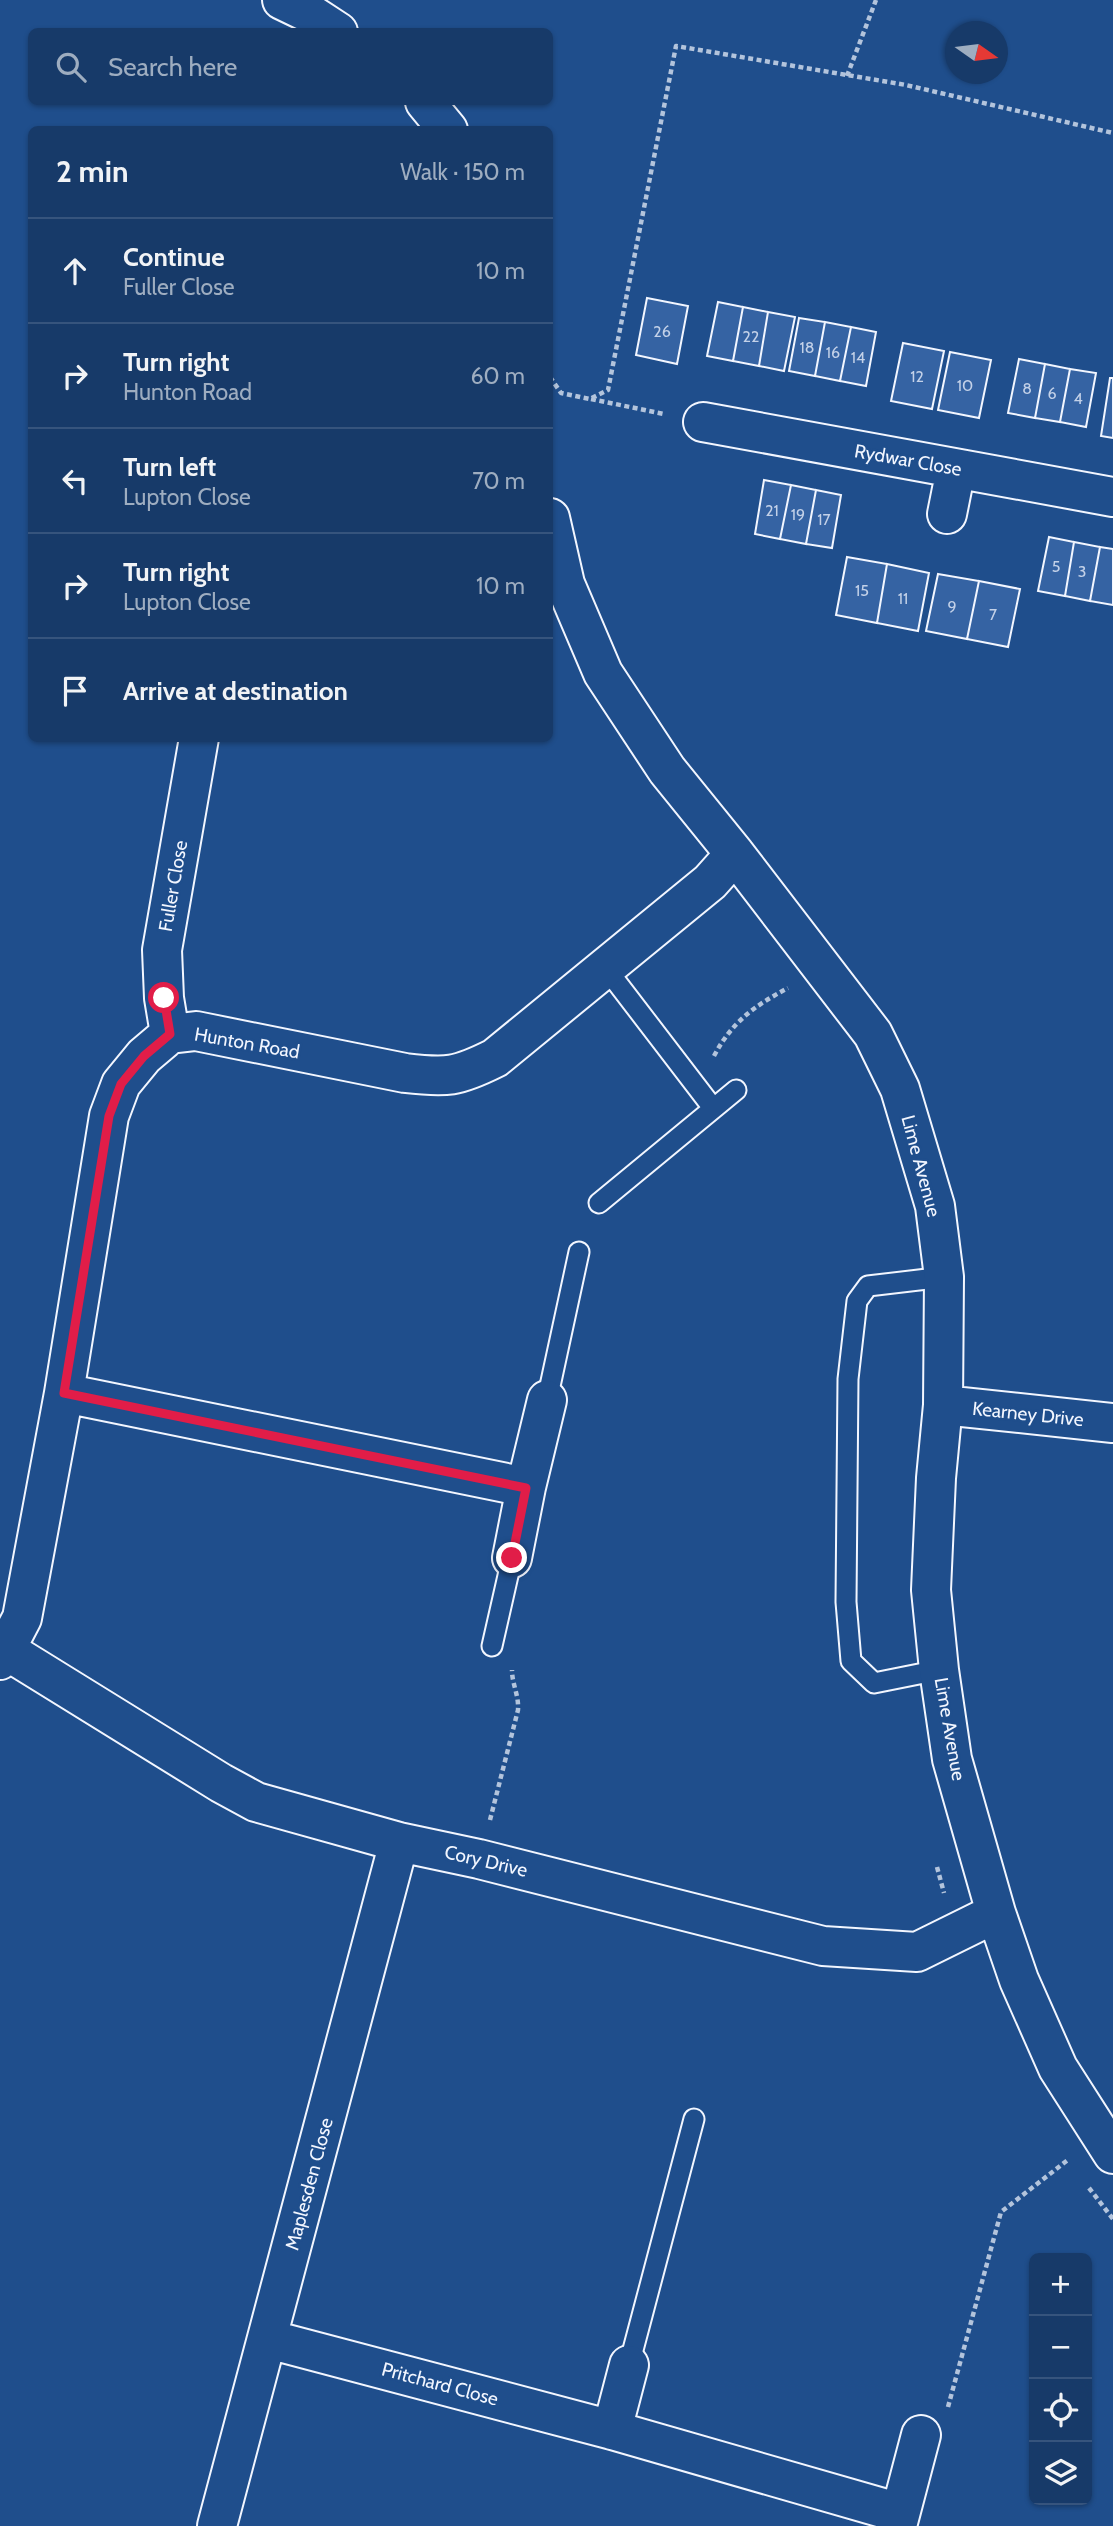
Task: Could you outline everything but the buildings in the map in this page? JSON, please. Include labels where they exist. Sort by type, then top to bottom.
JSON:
[{"type":"street","points":[[427,105],[445,126]]},
{"type":"street","name":"Rydwar Close","points":[[703,422],[1113,497]]},
{"type":"street","points":[[947,514],[956,468]]},
{"type":"street","name":"Lime Avenue","points":[[553,531],[565,584],[603,673],[667,770],[873,1034],[900,1089],[935,1206],[944,1277],[943,1405],[936,1478],[931,1590],[952,1759],[996,1913],[1019,1980],[1058,2068],[1113,2154]]},
{"type":"street","name":"Fuller Close","points":[[170,1034],[164,998],[162,950],[199,742]]},
{"type":"street","name":"Hunton Road","points":[[3,1655],[22,1618],[64,1393],[109,1116],[121,1084],[144,1056],[170,1034],[196,1031],[405,1073],[437,1077],[465,1073],[495,1058],[710,882],[735,854]]},
{"type":"street","points":[[64,1393],[526,1488]]},
{"type":"street","points":[[512,1558],[547,1400]]},
{"type":"street","name":"Kearney Drive","points":[[943,1405],[1113,1423]]},
{"type":"street","name":"Cory Drive","points":[[3,1655],[256,1802],[399,1842],[480,1859],[823,1946],[917,1952],[996,1913]]},
{"type":"street","name":"Maplesden Close","points":[[217,2526],[399,1842]]},
{"type":"street","name":"Pritchard Close","points":[[268,2339],[612,2430],[899,2519],[934,2422]]},
{"type":"street","points":[[612,2430],[629,2365]]},
{"type":"lane","points":[[605,967],[713,1108]]},
{"type":"lane","points":[[600,1203],[736,1090]]},
{"type":"lane","points":[[547,1400],[579,1252]]},
{"type":"lane","points":[[939,1670],[874,1683],[851,1661],[846,1602],[848,1379],[857,1301],[868,1286],[944,1277]]},
{"type":"lane","points":[[492,1646],[512,1558]]},
{"type":"lane","points":[[629,2365],[694,2119]]},
{"type":"path","points":[[847,76],[876,0]]},
{"type":"path","points":[[590,399],[608,390],[676,46],[906,85],[1113,133]]},
{"type":"path","points":[[553,381],[561,393],[703,422]]},
{"type":"path","points":[[934,2422],[1001,2212],[1070,2158]]},
{"type":"route","points":[[164,998],[170,1034],[144,1056],[121,1084],[109,1116],[64,1393],[526,1488],[512,1558]]}]
